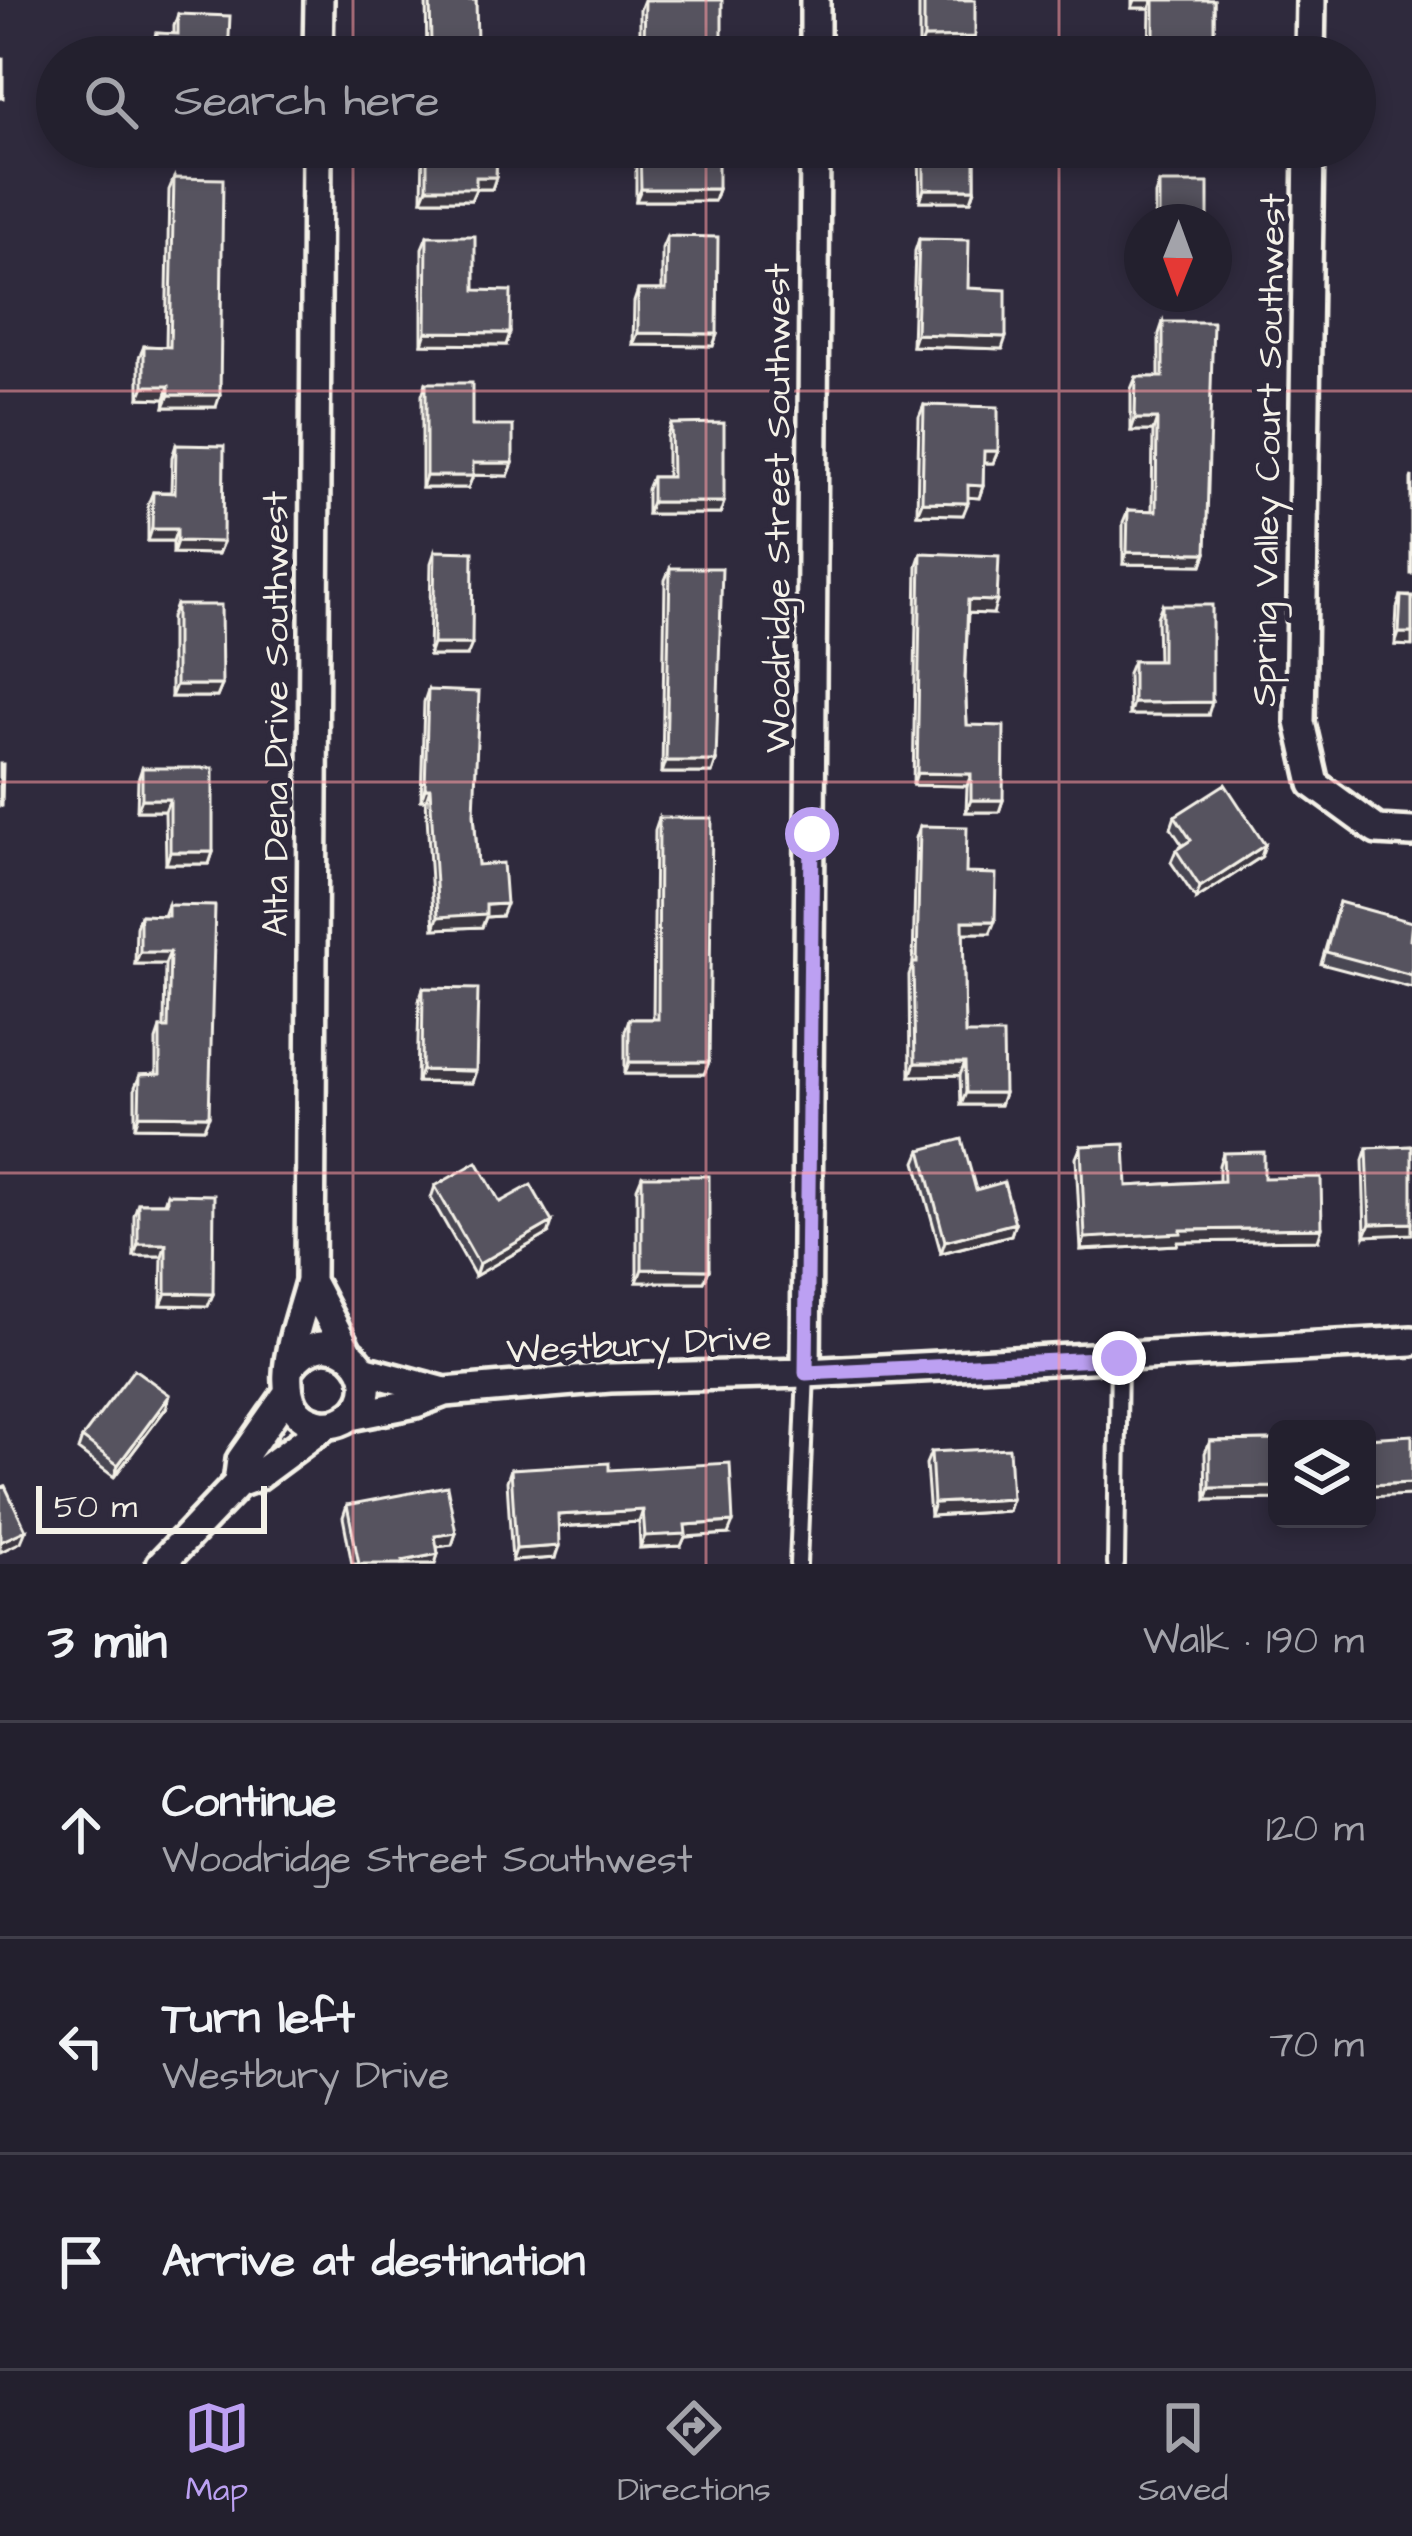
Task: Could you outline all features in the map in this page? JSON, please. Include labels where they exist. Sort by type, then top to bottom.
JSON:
[{"type":"street","points":[[319,0],[319,36]]},
{"type":"street","points":[[815,0],[815,36]]},
{"type":"street","points":[[1310,36],[1311,0]]},
{"type":"street","name":"Alta Dena Drive Southwest","points":[[288,1380],[310,1281],[317,168]]},
{"type":"street","name":"Woodridge Street Southwest","points":[[806,1373],[815,168]]},
{"type":"street","name":"Spring Valley Court Southwest","points":[[1309,168],[1300,722],[1314,784],[1377,830],[1412,832]]},
{"type":"street","name":"Alta Dena Drive Southwest","points":[[310,1281],[355,1360]]},
{"type":"street","name":"Westbury Drive","points":[[161,1564],[238,1483],[257,1476],[338,1421],[445,1392],[610,1378],[806,1373],[1412,1341]]},
{"type":"street","points":[[322,1345],[355,1360],[364,1395],[338,1421],[301,1416],[288,1380],[309,1348],[322,1345]]},
{"type":"street","name":"Westbury Drive","points":[[355,1360],[445,1392]]},
{"type":"street","name":"Westbury Drive","points":[[238,1483],[241,1460],[288,1380]]},
{"type":"lane","points":[[1116,1564],[1119,1358]]},
{"type":"lane","points":[[798,1564],[806,1373]]},
{"type":"building","points":[[430,0],[476,0],[477,36],[431,36]]},
{"type":"building","points":[[645,0],[722,0],[722,36],[644,36]]},
{"type":"building","points":[[924,0],[975,0],[975,36],[924,36]]},
{"type":"building","points":[[1154,0],[1214,0],[1214,36],[1154,36]]},
{"type":"building","points":[[178,14],[230,16],[229,36],[156,36],[178,34]]},
{"type":"building","points":[[3,58],[3,98],[0,98]]},
{"type":"building","points":[[427,168],[496,168],[496,177],[476,177],[476,188],[427,188]]},
{"type":"building","points":[[640,168],[718,168],[718,189],[641,189]]},
{"type":"building","points":[[924,168],[975,168],[975,189],[924,189]]},
{"type":"building","points":[[174,178],[223,179],[220,395],[169,395],[169,386],[144,386],[144,346],[170,347]]},
{"type":"building","points":[[1159,183],[1208,183],[1208,204],[1159,204]]},
{"type":"building","points":[[427,236],[475,236],[475,290],[511,291],[510,333],[426,332]]},
{"type":"building","points":[[667,236],[718,237],[717,334],[638,333],[638,290],[666,290]]},
{"type":"building","points":[[919,239],[969,240],[968,288],[1006,290],[1006,337],[916,334]]},
{"type":"building","points":[[1163,322],[1213,322],[1206,553],[1127,552],[1128,510],[1156,511],[1157,419],[1135,419],[1136,377],[1163,377]]},
{"type":"building","points":[[426,383],[472,383],[472,426],[513,426],[513,463],[473,463],[473,476],[426,476]]},
{"type":"building","points":[[924,405],[998,407],[998,451],[984,451],[983,486],[968,485],[968,503],[922,502]]},
{"type":"building","points":[[724,423],[724,502],[652,502],[652,477],[672,477],[671,424]]},
{"type":"building","points":[[176,445],[224,446],[223,542],[177,541],[177,529],[152,529],[153,492],[175,493]]},
{"type":"building","points":[[435,551],[473,552],[472,644],[433,644]]},
{"type":"building","points":[[921,553],[999,556],[997,601],[968,600],[965,678],[967,725],[1004,726],[1003,800],[971,800],[971,774],[917,773]]},
{"type":"building","points":[[670,568],[722,568],[716,761],[666,761]]},
{"type":"building","points":[[1401,596],[1412,597],[1412,633],[1399,633]]},
{"type":"building","points":[[176,605],[221,605],[222,685],[176,685]]},
{"type":"building","points":[[1162,605],[1212,605],[1212,702],[1133,703],[1133,661],[1162,661]]},
{"type":"building","points":[[428,690],[479,692],[474,814],[478,865],[503,863],[506,904],[486,905],[486,914],[438,917],[430,788],[425,788]]},
{"type":"building","points":[[3,764],[2,806],[0,806]]},
{"type":"building","points":[[142,768],[213,768],[213,852],[170,852],[170,799],[142,799]]},
{"type":"building","points":[[1225,784],[1265,845],[1200,887],[1176,850],[1191,840],[1175,816]]},
{"type":"building","points":[[659,818],[712,818],[709,1062],[629,1062],[629,1019],[658,1019]]},
{"type":"building","points":[[920,826],[967,827],[966,873],[996,874],[995,921],[963,921],[965,1034],[1003,1034],[1004,1093],[966,1093],[965,1063],[915,1063],[913,963],[917,963]]},
{"type":"building","points":[[1339,902],[1412,922],[1412,975],[1326,952]]},
{"type":"building","points":[[168,905],[215,906],[209,1116],[139,1115],[140,1075],[160,1074],[160,1028],[168,1028],[170,952],[140,952],[140,915],[168,916]]},
{"type":"building","points":[[423,988],[478,989],[476,1071],[422,1070]]},
{"type":"building","points":[[962,1139],[976,1190],[1004,1182],[1015,1223],[945,1241],[921,1150]]},
{"type":"building","points":[[1125,1144],[1127,1186],[1224,1181],[1223,1153],[1264,1152],[1264,1178],[1321,1177],[1322,1228],[1181,1230],[1085,1238],[1081,1146]]},
{"type":"building","points":[[1412,1146],[1412,1223],[1370,1224],[1367,1148]]},
{"type":"building","points":[[477,1162],[500,1202],[531,1185],[552,1222],[479,1264],[435,1186]]},
{"type":"building","points":[[642,1176],[709,1176],[709,1270],[642,1269]]},
{"type":"building","points":[[167,1194],[214,1195],[213,1294],[166,1293],[166,1244],[138,1244],[138,1203],[167,1203]]},
{"type":"building","points":[[134,1369],[170,1395],[118,1465],[82,1438]]},
{"type":"building","points":[[1412,1435],[1412,1483],[1376,1485],[1376,1437]]},
{"type":"building","points":[[1268,1440],[1268,1487],[1210,1488],[1210,1441]]},
{"type":"building","points":[[1009,1448],[1012,1499],[934,1503],[931,1452]]},
{"type":"building","points":[[609,1463],[609,1470],[730,1463],[733,1522],[685,1525],[686,1534],[645,1536],[643,1510],[558,1515],[559,1546],[516,1549],[511,1469]]},
{"type":"building","points":[[5,1486],[26,1530],[0,1542],[0,1488]]},
{"type":"building","points":[[447,1486],[456,1533],[435,1536],[438,1554],[404,1564],[359,1564],[347,1505]]},
{"type":"route","points":[[812,834],[806,1373],[1119,1358]]}]
